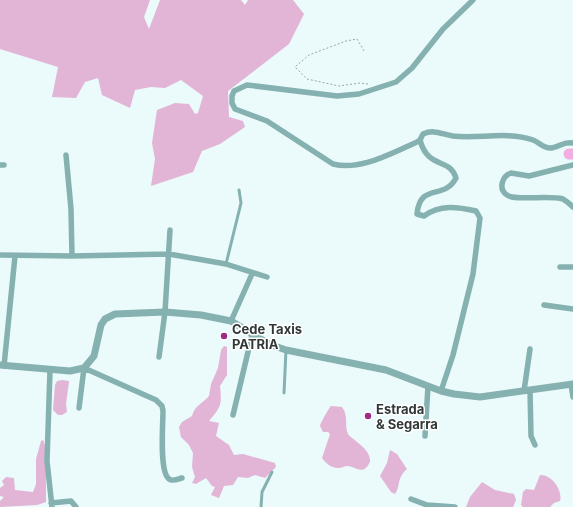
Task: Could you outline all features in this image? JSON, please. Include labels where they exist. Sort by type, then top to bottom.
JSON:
[{"type":"street","points":[[420,140],[366,163],[344,167],[332,164],[267,121],[241,113],[235,109],[232,103],[232,96],[234,91],[247,84],[337,96],[359,94],[396,82],[412,68],[443,29],[473,0]]},
{"type":"street","points":[[441,391],[453,355],[473,274],[480,218],[476,211],[450,206],[434,210],[424,216],[417,214],[419,202],[422,198],[432,192],[441,192],[448,189],[456,178],[455,174],[447,165],[430,159],[422,151],[420,140],[423,134],[434,131],[452,136],[506,136],[533,140],[547,148],[552,148],[567,142],[573,143]]},
{"type":"street","points":[[66,155],[71,210],[72,256]]},
{"type":"street","points":[[573,165],[529,176],[511,173],[504,178],[502,184],[504,192],[511,197],[538,196],[564,200],[573,207]]},
{"type":"street","points":[[159,357],[165,312],[170,230]]},
{"type":"street","points":[[0,255],[72,256],[169,254],[226,264],[252,274],[267,277]]},
{"type":"street","points":[[15,256],[2,366],[70,371],[84,368],[156,400],[162,406],[162,455],[166,474],[169,479],[173,481],[182,478]]},
{"type":"street","points":[[560,267],[573,267]]},
{"type":"street","points":[[232,321],[252,274]]},
{"type":"street","points":[[544,305],[573,309]]},
{"type":"street","points":[[79,408],[84,368],[94,356],[101,325],[105,319],[115,314],[165,312],[201,315],[232,321],[252,335],[269,344],[286,350],[386,370],[441,391],[480,397],[572,384],[573,397]]},
{"type":"street","points":[[233,415],[252,335]]},
{"type":"street","points":[[530,349],[527,391],[531,436],[535,445]]},
{"type":"street","points":[[50,370],[47,461],[51,506],[70,501],[76,507]]},
{"type":"street","points":[[425,436],[428,386]]},
{"type":"street","points":[[411,499],[427,505],[455,507]]},
{"type":"lane","points":[[226,264],[240,203],[239,190]]},
{"type":"lane","points":[[284,393],[286,350]]},
{"type":"lane","points":[[261,507],[262,492],[272,472]]},
{"type":"path","points":[[364,51],[357,39],[346,41],[309,55],[295,68],[307,79],[339,86],[360,83],[382,86]]},
{"type":"shaded area","points":[[0,0],[150,0],[144,17],[149,29],[160,0],[241,0],[245,5],[248,0],[293,0],[304,14],[289,44],[228,91],[229,117],[243,121],[245,127],[220,144],[202,151],[193,172],[151,186],[155,159],[152,143],[157,110],[175,103],[189,104],[195,114],[198,113],[203,96],[181,80],[165,88],[151,87],[135,90],[130,108],[102,95],[98,78],[85,82],[76,98],[52,97],[58,67],[0,49]]},
{"type":"shaded area","points":[[224,346],[227,347],[227,375],[220,386],[220,405],[209,421],[219,423],[216,436],[229,445],[234,455],[243,454],[275,463],[276,467],[265,478],[255,475],[248,478],[238,477],[233,485],[224,486],[219,498],[211,495],[215,487],[212,486],[206,478],[196,484],[192,483],[195,477],[192,467],[193,453],[189,445],[181,437],[179,427],[182,422],[192,416],[197,407],[209,396],[211,384],[218,368],[221,350]]},
{"type":"shaded area","points":[[57,381],[69,381],[66,404],[67,412],[62,415],[58,415],[53,410],[55,385]]},
{"type":"shaded area","points":[[331,406],[342,407],[346,417],[348,434],[368,453],[370,462],[365,469],[359,470],[348,466],[336,468],[329,465],[322,458],[330,434],[328,432],[323,432],[320,426]]},
{"type":"shaded area","points":[[43,440],[46,448],[46,502],[37,505],[0,507],[0,501],[4,497],[0,496],[0,488],[4,485],[2,481],[6,477],[14,478],[15,490],[33,492],[36,484],[36,459],[41,441]]},
{"type":"shaded area","points":[[390,450],[397,454],[407,469],[401,476],[395,494],[391,492],[380,476],[387,463]]},
{"type":"shaded area","points":[[540,475],[549,477],[556,484],[560,493],[560,501],[554,503],[550,507],[523,507],[521,505],[523,492],[526,489],[534,490]]},
{"type":"shaded area","points":[[482,482],[495,490],[514,494],[516,500],[513,507],[466,507],[470,497]]},
{"type":"place","name":"Cede Taxis PATRIA","points":[[224,336]]},
{"type":"place","name":"Estrada & Segarra","points":[[368,416]]}]
